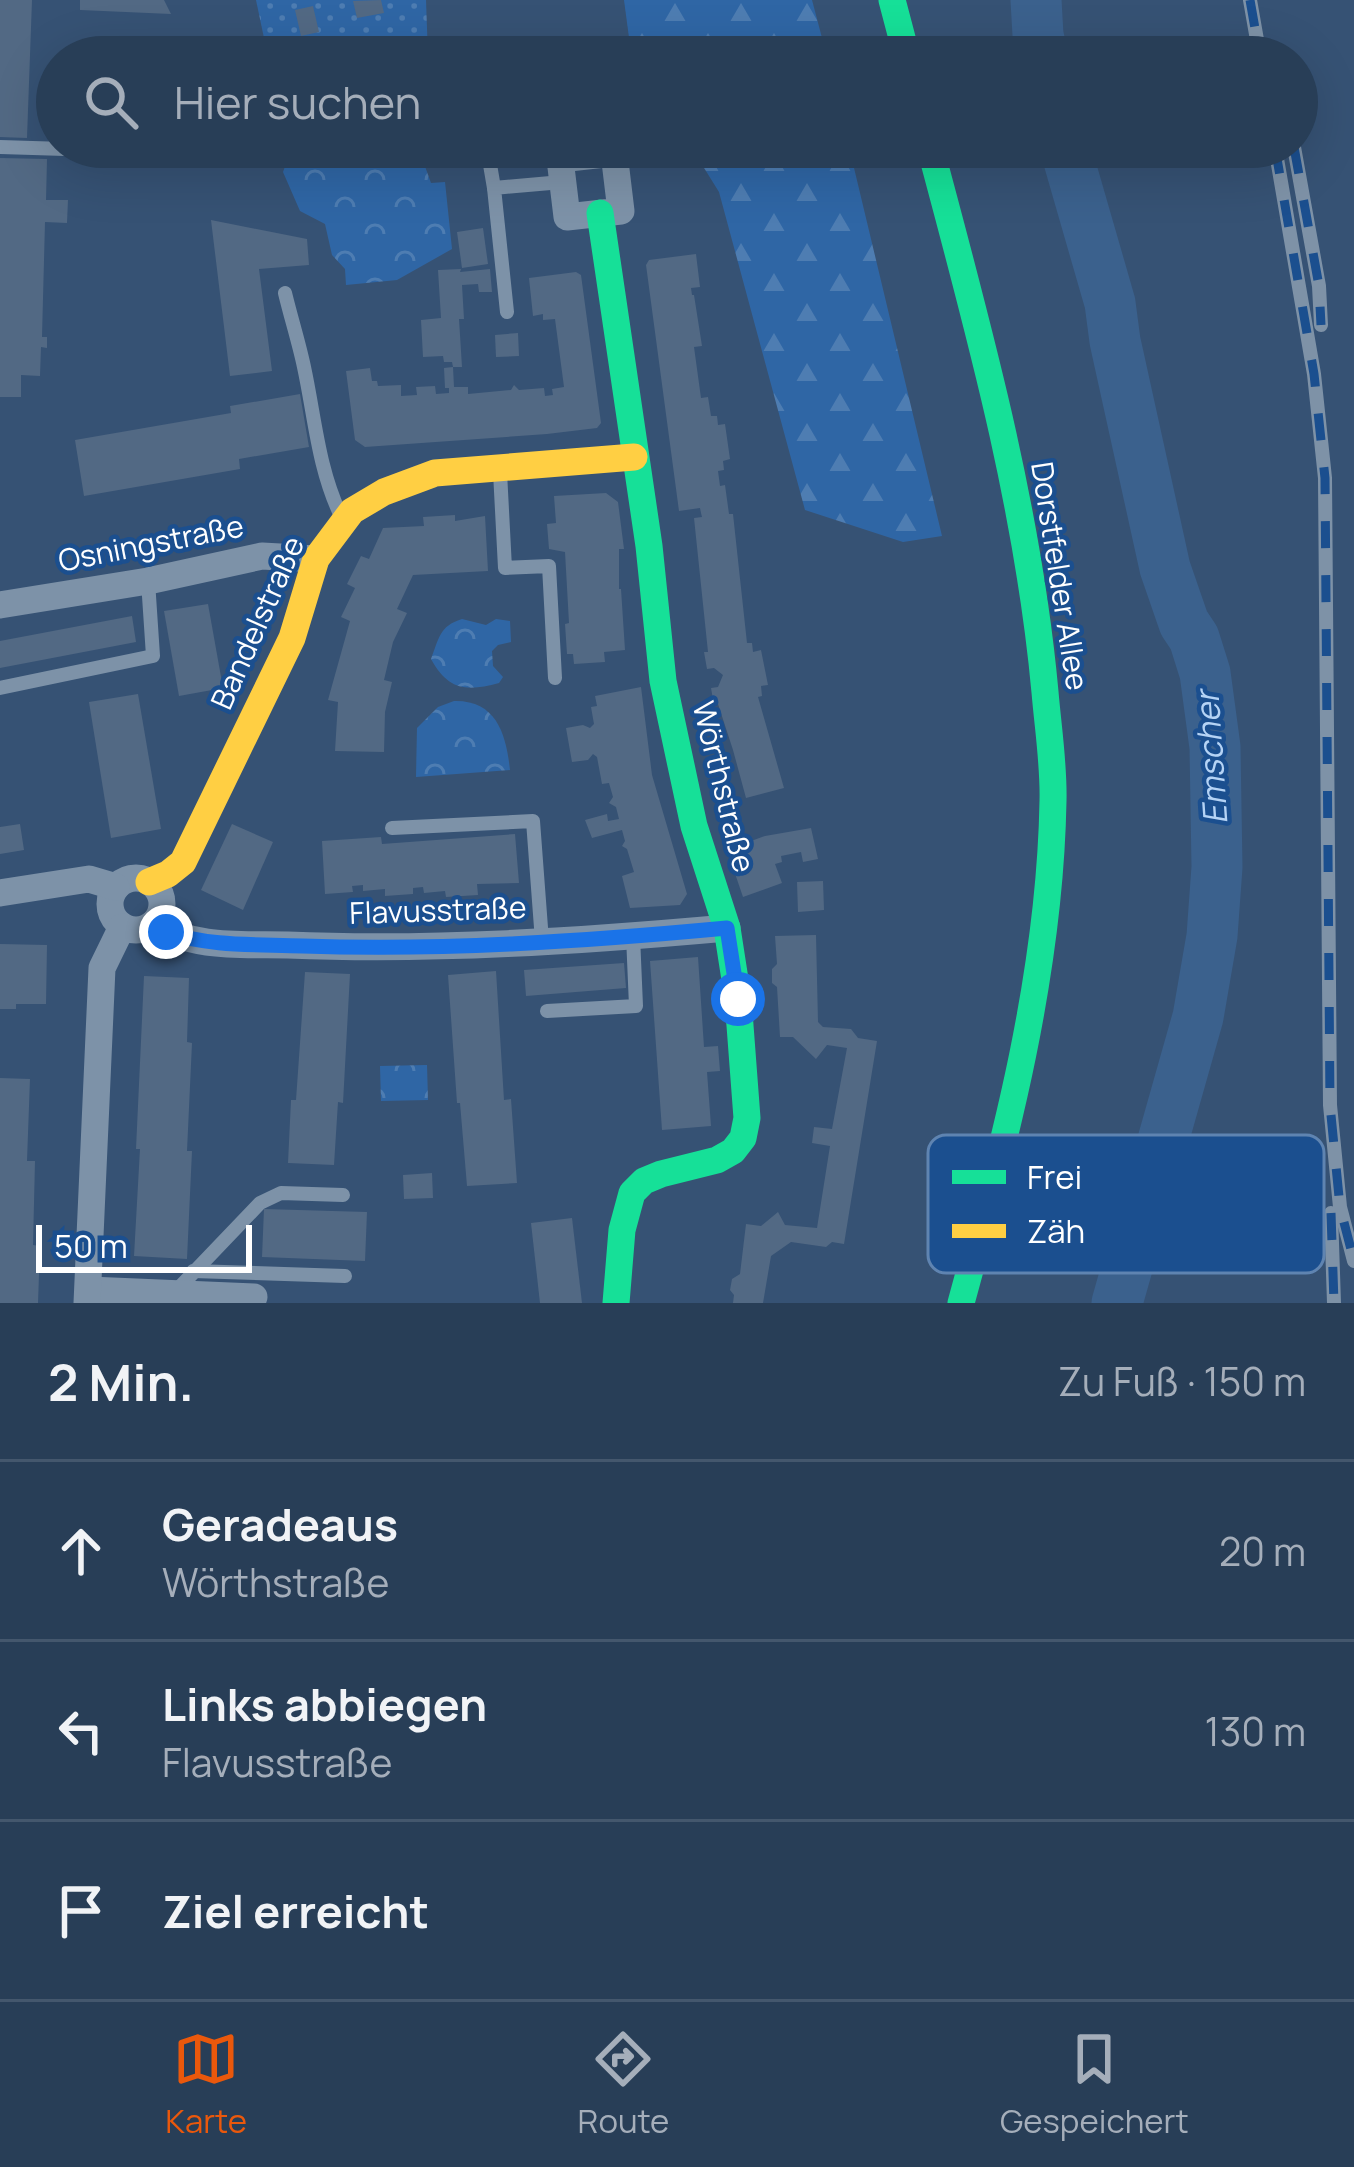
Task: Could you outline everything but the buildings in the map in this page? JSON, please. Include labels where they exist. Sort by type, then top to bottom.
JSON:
[{"type":"street","points":[[892,0],[901,36]]},
{"type":"street","name":"Wörthstraße","points":[[561,168],[562,182]]},
{"type":"street","name":"Wörthstraße","points":[[616,168],[621,211],[600,213],[649,546],[663,681],[694,826],[727,928],[747,1132],[722,1156],[659,1175],[634,1189],[624,1216],[616,1303]]},
{"type":"street","name":"Dorstfelder Allee","points":[[935,168],[1018,501],[1043,647],[1053,803],[1038,980],[1007,1135]]},
{"type":"street","points":[[562,182],[567,217],[600,213]]},
{"type":"street","name":"Bandelstraße","points":[[149,882],[183,862],[292,638],[316,559],[352,511],[384,492],[436,473],[634,458]]},
{"type":"street","name":"Osningstraße","points":[[0,605],[262,556],[316,559]]},
{"type":"street","points":[[134,878],[149,882],[161,899],[154,923],[141,930],[122,928],[110,910],[116,887],[134,878]]},
{"type":"street","points":[[0,893],[89,879],[116,887]]},
{"type":"street","name":"Flavusstraße","points":[[154,923],[186,939],[355,948],[727,928]]},
{"type":"street","points":[[122,928],[102,968],[88,1296],[254,1297]]},
{"type":"street","name":"Dorstfelder Allee","points":[[961,1303],[969,1273]]},
{"type":"lane","points":[[0,147],[36,148]]},
{"type":"lane","points":[[491,168],[507,312]]},
{"type":"lane","points":[[494,188],[562,182]]},
{"type":"lane","points":[[285,293],[317,446],[330,494],[343,520]]},
{"type":"lane","points":[[500,466],[506,568],[549,566],[555,678]]},
{"type":"lane","points":[[0,688],[153,656],[148,580]]},
{"type":"lane","points":[[392,828],[533,821],[542,941]]},
{"type":"lane","points":[[547,1011],[636,1006],[633,936]]},
{"type":"lane","points":[[175,1293],[260,1203],[281,1193],[343,1195]]},
{"type":"lane","points":[[194,1271],[345,1276]]},
{"type":"green space","points":[[256,0],[426,0],[427,36],[264,36]]},
{"type":"green space","points":[[624,0],[812,0],[821,36],[629,36]]},
{"type":"green space","points":[[284,168],[426,168],[431,183],[445,182],[452,249],[397,280],[346,285],[345,269],[332,255],[325,224],[300,211]]},
{"type":"green space","points":[[704,168],[854,168],[942,536],[903,542],[805,510],[719,192]]},
{"type":"green space","points":[[462,619],[486,625],[496,619],[510,621],[511,642],[492,651],[493,666],[503,677],[499,683],[459,686],[444,677],[431,659],[444,629]]},
{"type":"green space","points":[[469,702],[490,713],[506,744],[510,770],[416,777],[417,728],[438,707]]},
{"type":"green space","points":[[427,1065],[428,1100],[381,1101],[380,1066]]},
{"type":"waterway","name":"Emscher","points":[[1036,0],[1038,36]]},
{"type":"waterway","name":"Emscher","points":[[1071,168],[1110,303],[1165,568],[1205,673],[1215,747],[1217,867],[1212,936],[1198,1017],[1165,1135]]},
{"type":"waterway","name":"Emscher","points":[[1117,1303],[1125,1273]]},
{"type":"railway","points":[[1250,0],[1256,36]]},
{"type":"railway","points":[[1279,168],[1314,374],[1325,478],[1330,1105],[1340,1207],[1354,1261]]},
{"type":"railway","points":[[1298,168],[1319,286],[1321,325]]},
{"type":"railway","points":[[1331,1213],[1334,1303]]},
{"type":"traffic: fast","points":[[892,0],[901,36]]},
{"type":"traffic: fast","points":[[935,168],[1014,485],[1037,623],[1053,787],[1044,929],[1005,1135]]},
{"type":"traffic: fast","points":[[600,213],[649,546],[663,681],[694,826],[727,928],[747,1118],[743,1138],[733,1151],[644,1181],[632,1193],[622,1230],[616,1303]]},
{"type":"traffic: fast","points":[[961,1303],[969,1273]]},
{"type":"traffic: slow","points":[[149,882],[183,862],[292,638],[316,559],[352,511],[384,492],[435,473],[634,457]]},
{"type":"route","points":[[166,932],[224,943],[355,948],[727,928],[738,999]]}]
